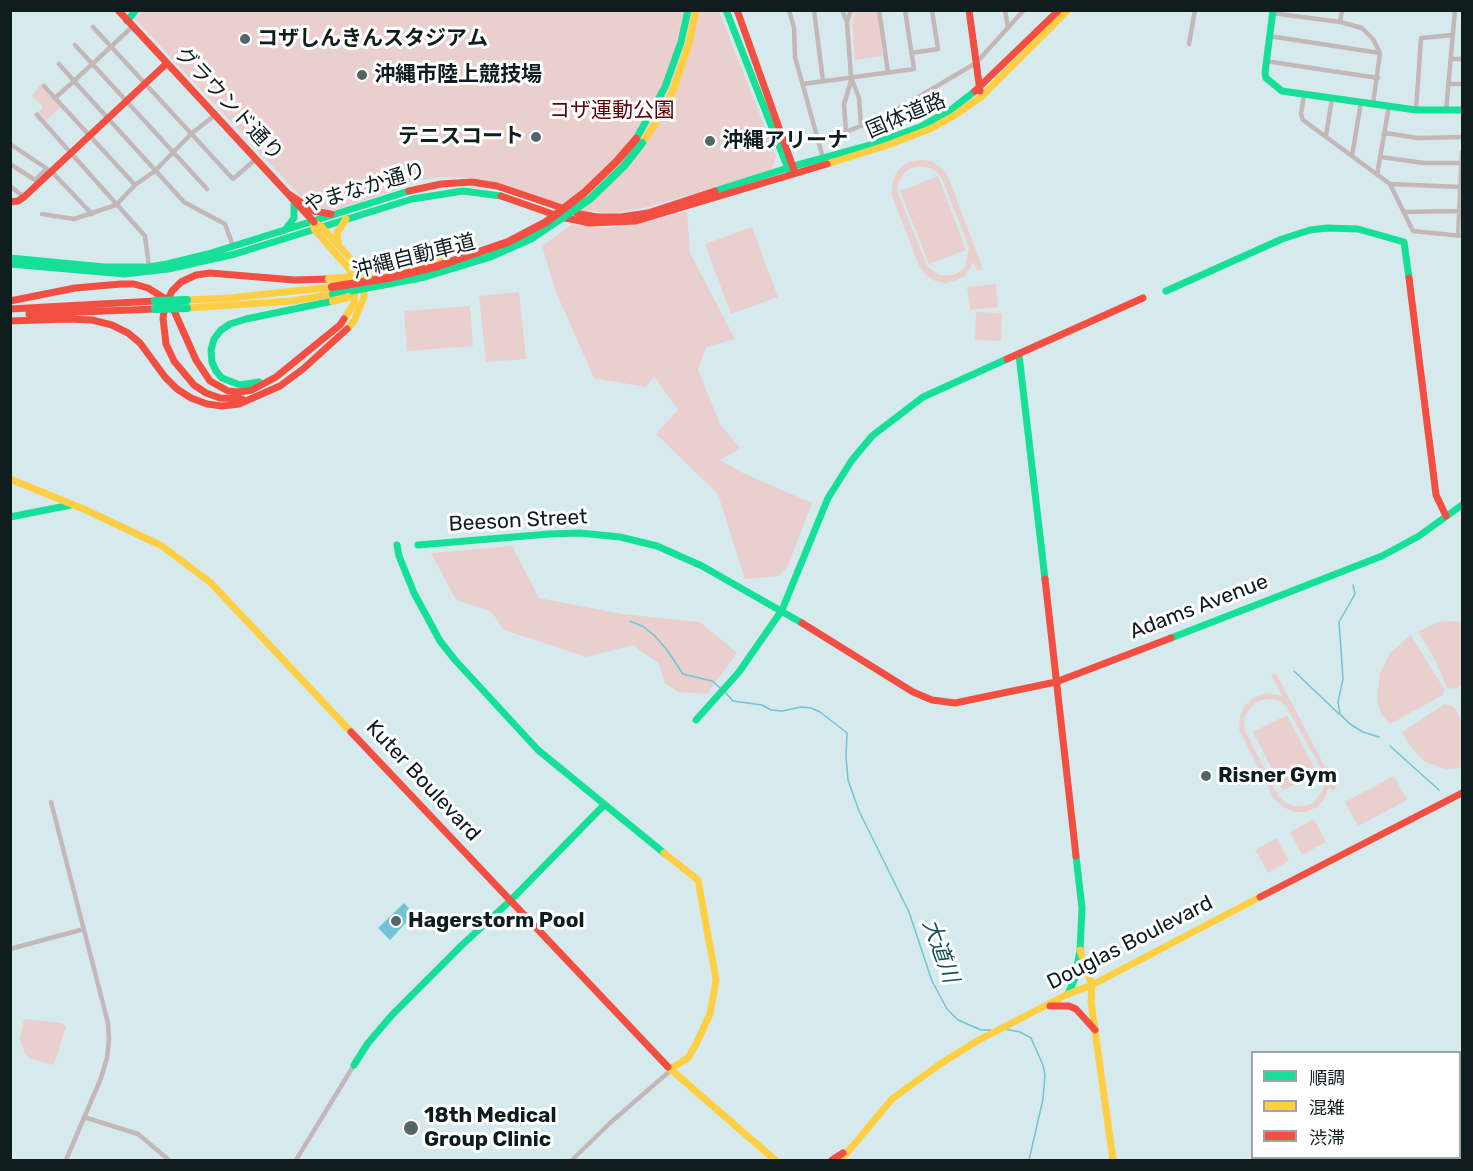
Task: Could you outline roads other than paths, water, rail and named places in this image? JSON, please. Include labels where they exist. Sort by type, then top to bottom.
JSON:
[{"type":"main road","name":"グラウンド通り","points":[[118,10],[316,226]]},
{"type":"main road","points":[[129,24],[136,10]]},
{"type":"main road","name":"沖縄自動車道","points":[[332,290],[423,277],[489,257],[550,228],[590,199],[624,166],[639,141],[665,87],[681,42],[688,10]]},
{"type":"main road","name":"沖縄自動車道","points":[[10,309],[293,300],[438,266],[486,251],[528,232],[562,211],[603,177],[654,126],[673,91],[689,44],[696,10]]},
{"type":"main road","points":[[726,10],[791,170]]},
{"type":"main road","points":[[737,10],[791,170]]},
{"type":"main road","points":[[969,10],[980,92]]},
{"type":"main road","name":"国体道路","points":[[791,170],[920,127],[980,92],[1059,10]]},
{"type":"main road","name":"国体道路","points":[[791,170],[918,135],[947,120],[1068,10]]},
{"type":"main road","points":[[1273,12],[1265,73],[1270,83],[1282,91],[1416,110],[1462,110]]},
{"type":"main road","points":[[10,202],[24,197],[49,170],[71,153],[166,64]]},
{"type":"main road","name":"やまなか通り","points":[[10,264],[103,273],[149,272],[214,260],[342,217],[412,199],[463,191],[500,196],[554,215],[577,220],[604,224],[621,223],[651,218],[791,170]]},
{"type":"main road","points":[[290,196],[314,211],[342,217],[337,233],[339,245]]},
{"type":"main road","points":[[282,231],[288,228],[294,218],[296,208],[290,196]]},
{"type":"main road","points":[[10,321],[68,319],[92,320],[112,325],[128,333],[140,343],[177,389],[191,398],[207,404],[222,406],[239,404],[280,386],[339,338],[354,321],[364,297],[363,281],[358,267],[339,245],[316,226]]},
{"type":"main road","points":[[10,300],[75,288],[121,284],[134,284],[148,288],[161,303],[210,381],[228,391],[252,390],[276,376],[340,325],[354,304],[355,282],[350,270],[316,226]]},
{"type":"main road","name":"やまなか通り","points":[[10,258],[104,267],[149,267],[188,259],[282,231],[316,226]]},
{"type":"main road","points":[[1166,291],[1282,239],[1310,230],[1358,229],[1404,242],[1436,495],[1446,516]]},
{"type":"main road","points":[[276,376],[240,385],[222,378],[212,362],[211,350],[214,339],[221,330],[238,321],[332,290],[384,274],[486,251]]},
{"type":"main road","points":[[260,395],[237,399],[220,398],[194,385],[182,373],[170,352],[163,329],[165,305],[172,291],[181,282],[196,275],[210,273],[284,279],[332,290]]},
{"type":"main road","points":[[696,720],[739,672],[782,610],[828,498],[852,460],[872,436],[923,397],[1143,298]]},
{"type":"main road","name":"沖縄自動車道","points":[[10,316],[161,303]]},
{"type":"main road","points":[[1019,355],[1082,908],[1080,950],[1075,978],[1068,994]]},
{"type":"main road","name":"Kuter Boulevard","points":[[10,479],[162,546],[211,583],[616,1014],[672,1069],[775,1161]]},
{"type":"main road","points":[[10,517],[71,505]]},
{"type":"main road","name":"Adams Avenue","points":[[955,703],[1056,682],[1382,556],[1419,536],[1462,505]]},
{"type":"main road","name":"Beeson Street","points":[[418,545],[580,533],[620,537],[657,546],[782,610],[913,692],[932,700],[955,703]]},
{"type":"main road","points":[[397,545],[414,593],[440,641],[455,660],[538,750],[699,880],[716,980],[710,1014],[698,1042],[688,1058],[672,1069]]},
{"type":"main road","name":"Douglas Boulevard","points":[[841,1161],[892,1099],[977,1041],[1068,994],[1092,985],[1462,793]]},
{"type":"main road","points":[[354,1065],[368,1043],[393,1014],[511,900],[604,805]]},
{"type":"main road","points":[[1080,950],[1092,985],[1091,1002],[1113,1161]]},
{"type":"main road","points":[[1041,1009],[1055,1005],[1069,1006],[1076,1009],[1095,1030]]},
{"type":"main road","points":[[832,1161],[848,1150]]},
{"type":"street","points":[[789,10],[794,28],[795,57],[823,158]]},
{"type":"street","points":[[814,10],[823,81]]},
{"type":"street","points":[[842,10],[848,22]]},
{"type":"street","points":[[846,132],[844,104],[851,79],[848,22],[851,10]]},
{"type":"street","points":[[879,10],[888,72]]},
{"type":"street","points":[[803,84],[914,69],[905,10]]},
{"type":"street","points":[[911,53],[938,49],[932,10]]},
{"type":"street","points":[[1005,10],[1008,28]]},
{"type":"street","points":[[818,143],[886,116],[976,63],[1024,10]]},
{"type":"street","points":[[1189,44],[1195,10]]},
{"type":"street","points":[[1340,22],[1342,10]]},
{"type":"street","points":[[1446,111],[1455,10]]},
{"type":"street","points":[[1273,12],[1340,22],[1362,28],[1373,39],[1380,53],[1373,104]]},
{"type":"street","points":[[55,98],[110,47],[129,24]]},
{"type":"street","points":[[93,27],[233,179],[256,159]]},
{"type":"street","points":[[1416,110],[1421,38],[1453,35]]},
{"type":"street","points":[[1269,36],[1380,53]]},
{"type":"street","points":[[75,45],[207,189]]},
{"type":"street","points":[[1451,59],[1462,59]]},
{"type":"street","points":[[1265,61],[1378,78]]},
{"type":"street","points":[[59,64],[184,202],[225,224],[233,246]]},
{"type":"street","points":[[851,79],[860,98],[861,126]]},
{"type":"street","points":[[1448,84],[1462,84]]},
{"type":"street","points":[[44,86],[135,185]]},
{"type":"street","points":[[1304,94],[1301,117],[1390,184],[1405,212],[1410,228],[1415,233],[1460,236],[1462,152]]},
{"type":"street","points":[[1326,136],[1332,98]]},
{"type":"street","points":[[1352,156],[1361,102]]},
{"type":"street","points":[[1377,175],[1389,106]]},
{"type":"street","points":[[37,115],[145,236],[149,267]]},
{"type":"street","points":[[42,214],[74,219],[116,205],[135,185],[155,171],[191,134],[214,115]]},
{"type":"street","points":[[1384,134],[1418,138],[1462,137]]},
{"type":"street","points":[[10,144],[49,170],[92,214]]},
{"type":"street","points":[[1381,157],[1424,163],[1462,163]]},
{"type":"street","points":[[10,164],[35,180],[49,170]]},
{"type":"street","points":[[1390,184],[1418,187],[1461,187]]},
{"type":"street","points":[[10,186],[24,197]]},
{"type":"street","points":[[1405,212],[1459,211]]},
{"type":"street","points":[[51,802],[108,1023],[109,1040],[105,1067],[66,1161]]},
{"type":"street","points":[[10,949],[84,929]]},
{"type":"street","points":[[296,1161],[354,1065]]},
{"type":"street","points":[[572,1161],[610,1123],[672,1069]]},
{"type":"street","points":[[84,1118],[138,1134],[169,1161]]},
{"type":"water","name":"Hagerstorm Pool","points":[[404,903],[414,914],[390,940],[378,928]]},
{"type":"waterway","points":[[1353,585],[1355,594],[1339,622],[1343,679],[1338,702],[1340,714],[1363,732],[1379,737]]},
{"type":"waterway","points":[[630,621],[644,627],[654,635],[683,674],[712,681],[720,688]]},
{"type":"waterway","points":[[1294,671],[1339,714]]},
{"type":"waterway","name":"大道川","points":[[724,691],[733,701],[762,705],[771,710],[811,708],[820,712],[847,733],[848,780],[859,811],[909,912],[932,981],[947,1009],[958,1020],[981,1030],[991,1030]]},
{"type":"waterway","points":[[1390,746],[1439,790]]},
{"type":"waterway","name":"大道川","points":[[1005,1029],[1020,1032],[1031,1038],[1045,1075],[1043,1099],[1029,1160]]},
{"type":"place","name":"コザしんきんスタジアム","points":[[245,39]]},
{"type":"place","name":"沖縄市陸上競技場","points":[[362,75]]},
{"type":"place","name":"テニスコート","points":[[536,137]]},
{"type":"place","name":"沖縄アリーナ","points":[[710,141]]},
{"type":"place","name":"Risner Gym","points":[[1206,776]]},
{"type":"place","name":"Hagerstorm Pool","points":[[396,921]]},
{"type":"place","name":"18th Medical Group Clinic","points":[[411,1128]]},
{"type":"park label","name":"コザ運動公園","points":[[612,111]]}]
